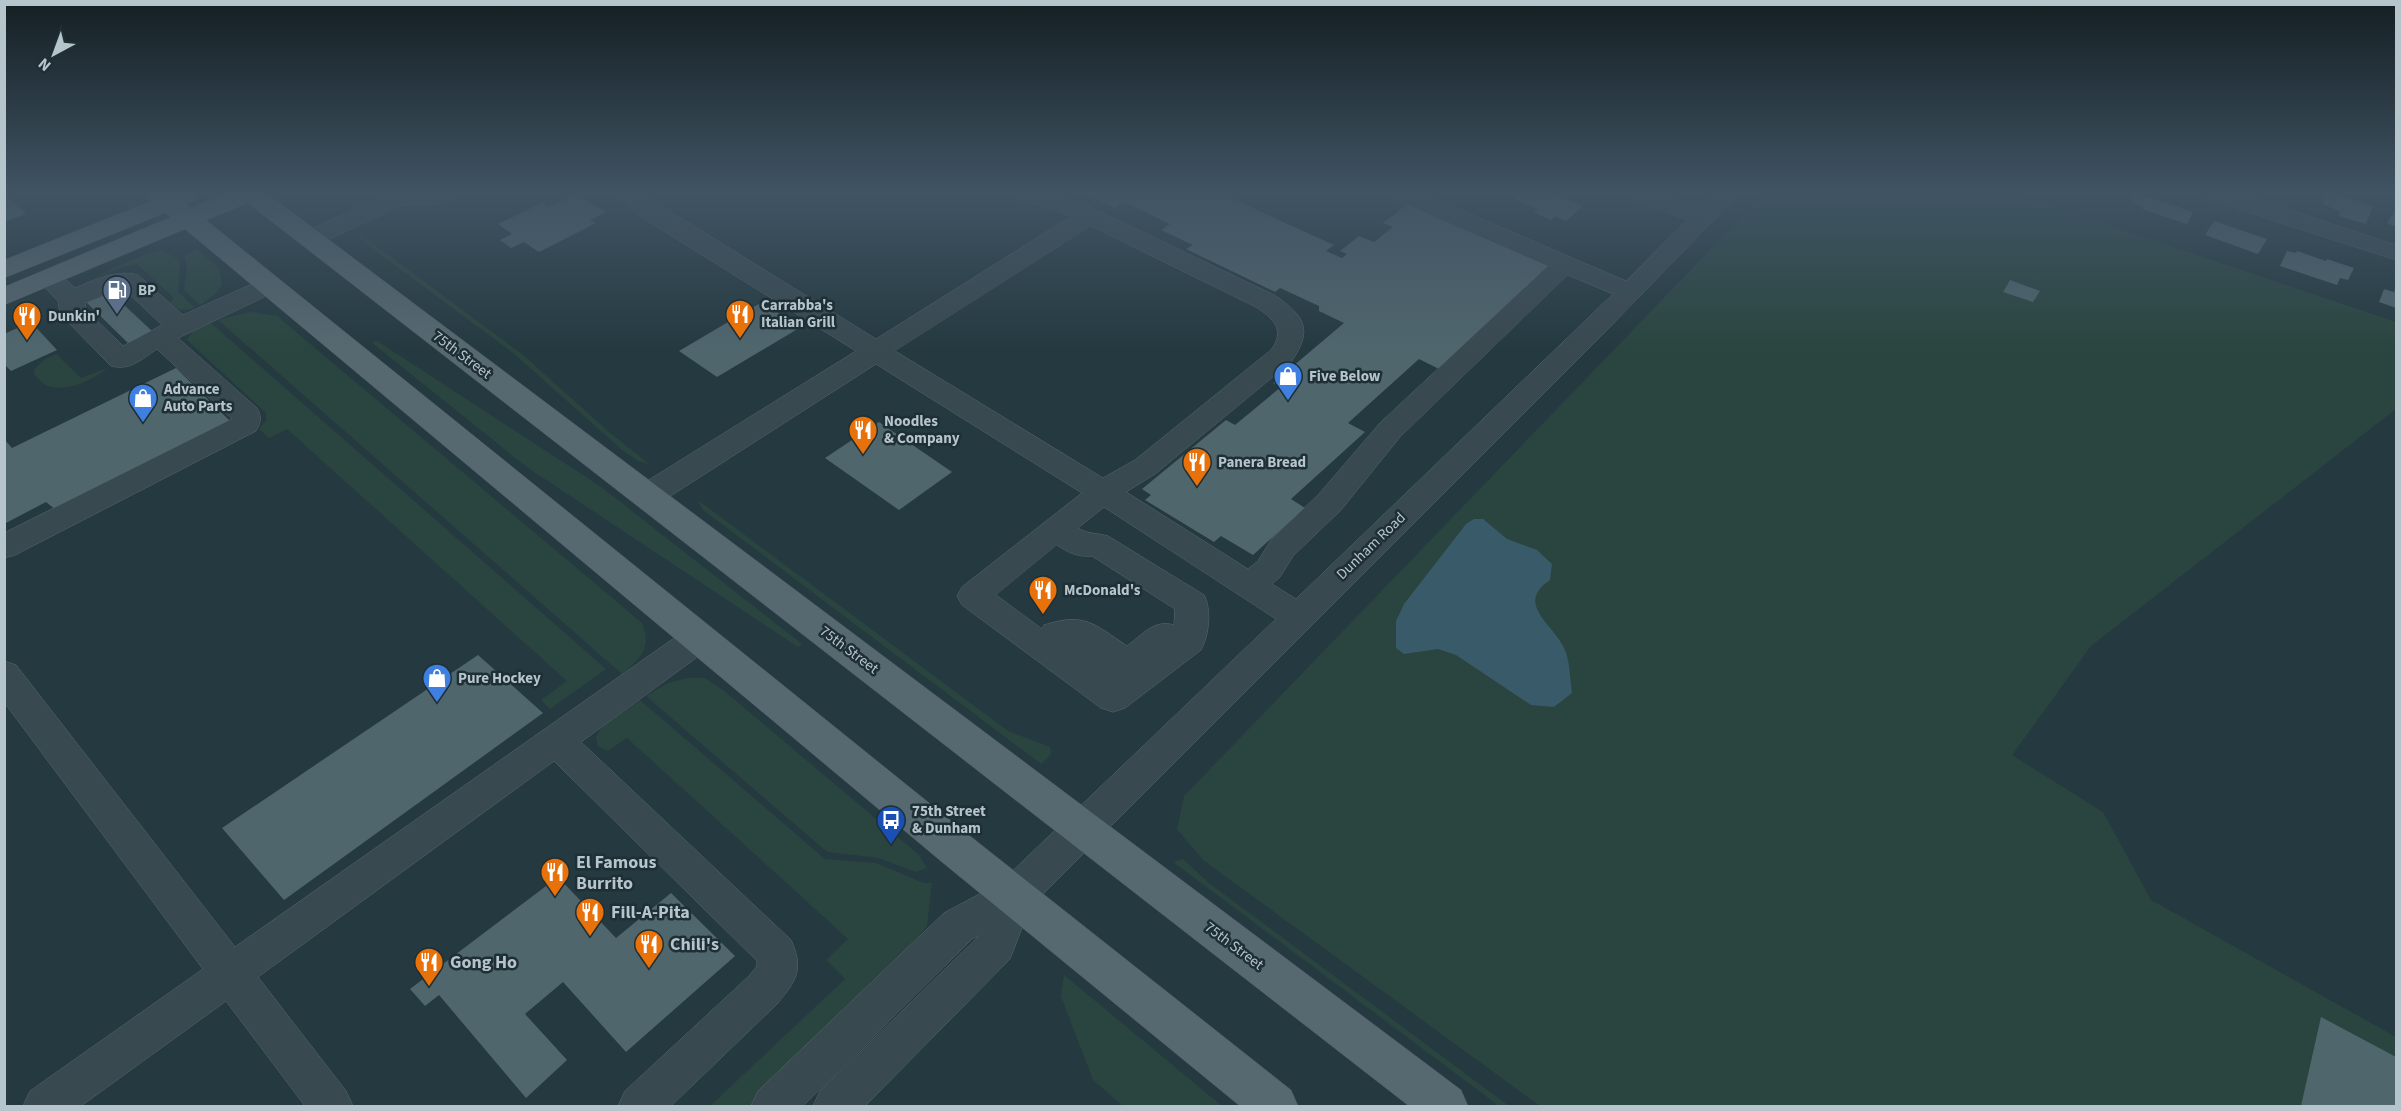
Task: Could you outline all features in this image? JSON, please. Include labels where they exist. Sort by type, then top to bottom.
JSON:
[{"type":"main road","points":[[4,270],[66,246]]},
{"type":"main road","points":[[4,297],[49,278],[103,246]]},
{"type":"main road","points":[[225,246],[699,638],[1275,1107]]},
{"type":"main road","name":"75th Street","points":[[319,246],[1445,1107]]},
{"type":"street","points":[[705,246],[1103,492],[1298,617]]},
{"type":"street","points":[[647,496],[1043,246]]},
{"type":"street","points":[[1068,537],[1097,544],[1192,604],[1189,641],[1113,698],[973,596],[1068,537],[1103,492],[1145,467],[1281,356],[1290,345],[1292,333],[1289,320],[1265,301],[1151,246]]},
{"type":"street","points":[[1522,246],[1629,292]]},
{"type":"street","name":"Dunham Road","points":[[1014,896],[1675,246]]},
{"type":"street","points":[[2375,246],[2397,253]]},
{"type":"street","points":[[1249,586],[1269,568],[1282,548],[1330,502],[1390,430],[1565,264]]},
{"type":"street","points":[[49,278],[71,299],[73,312],[121,360],[169,332],[270,285]]},
{"type":"street","points":[[4,547],[246,424],[247,415],[169,332],[129,280],[111,282],[71,299]]},
{"type":"street","points":[[1013,626],[1038,621],[1056,634],[1079,631],[1125,662],[1154,644],[1172,627],[1171,610],[1091,556],[1068,537]]},
{"type":"street","points":[[45,1107],[699,638]]},
{"type":"street","points":[[4,675],[331,1107]]},
{"type":"street","points":[[556,740],[777,953],[778,972],[764,990],[640,1107]]},
{"type":"street","points":[[773,1107],[958,926],[1014,896]]},
{"type":"street","points":[[835,1107],[996,946],[1014,896]]},
{"type":"green space","points":[[369,246],[376,246],[523,355],[608,431],[649,464],[638,461],[621,449],[512,352]]},
{"type":"green space","points":[[1714,246],[2169,246],[2396,322],[2396,409],[2091,646],[2012,755],[2103,812],[2151,900],[2396,1037],[2396,1106],[1540,1106],[1203,860],[1177,829],[1184,796]]},
{"type":"green space","points":[[196,249],[219,268],[222,285],[214,295],[200,305],[184,290],[187,267],[184,256]]},
{"type":"green space","points":[[161,250],[180,260],[178,292],[195,308],[178,309],[170,302],[174,298],[137,264],[122,267],[85,282],[132,260]]},
{"type":"green space","points":[[250,312],[277,316],[642,623],[646,639],[645,646],[635,663],[622,674],[218,320]]},
{"type":"green space","points":[[211,323],[606,669],[550,709],[541,700],[567,681],[287,429],[269,438],[259,429],[266,420],[266,413],[187,340],[192,332]]},
{"type":"green space","points":[[377,341],[600,486],[802,644],[798,647],[528,468],[372,343]]},
{"type":"green space","points":[[56,354],[81,378],[107,368],[77,385],[51,387],[44,384],[34,374],[35,369],[45,359]]},
{"type":"green space","points":[[698,500],[1008,731],[1050,747],[1051,754],[1041,764],[703,510]]},
{"type":"green space","points":[[687,678],[705,678],[723,690],[919,855],[927,868],[915,872],[879,858],[827,852],[646,696],[668,683]]},
{"type":"green space","points":[[640,700],[825,859],[876,863],[924,883],[932,883],[927,926],[905,956],[751,1106],[710,1106],[845,979],[826,960],[848,939],[627,738],[608,751],[598,746],[596,737],[602,727]]},
{"type":"green space","points":[[1183,859],[1209,883],[1509,1106],[1499,1106],[1173,862]]},
{"type":"green space","points":[[1064,975],[1222,1106],[1123,1106],[1093,1080],[1061,996]]},
{"type":"water","points":[[1474,519],[1483,519],[1507,539],[1537,550],[1552,564],[1550,580],[1540,588],[1536,597],[1536,605],[1544,621],[1563,646],[1568,662],[1572,693],[1554,707],[1531,705],[1456,655],[1438,649],[1404,654],[1396,648],[1396,621],[1404,604],[1466,524]]},
{"type":"building","points":[[530,246],[551,246],[539,252]]},
{"type":"building","points":[[1192,246],[1333,246],[1326,251],[1342,258],[1347,254],[1340,251],[1347,246],[1509,246],[1556,266],[1441,370],[1419,359],[1348,423],[1365,432],[1291,499],[1305,508],[1253,555],[1221,536],[1214,542],[1145,500],[1151,495],[1142,489],[1226,420],[1235,425],[1281,387],[1273,383],[1344,323],[1319,311],[1319,306],[1280,288],[1275,292],[1186,249]]},
{"type":"building","points":[[2235,246],[2263,246],[2258,254]]},
{"type":"building","points":[[2287,251],[2296,253],[2297,251],[2354,268],[2348,280],[2340,278],[2337,285],[2280,266]]},
{"type":"building","points":[[2010,280],[2040,291],[2033,302],[2003,292]]},
{"type":"building","points":[[2396,286],[2396,308],[2379,302],[2384,289],[2394,292]]},
{"type":"building","name":"BP","points":[[106,288],[153,332],[128,343],[82,298]]},
{"type":"building","name":"Carrabba's Italian Grill","points":[[762,302],[801,327],[717,377],[679,351]]},
{"type":"building","name":"Dunkin'","points":[[31,322],[57,350],[11,371],[4,364],[4,334]]},
{"type":"building","points":[[176,368],[230,421],[56,510],[46,502],[4,524],[4,439],[12,448]]},
{"type":"building","points":[[879,422],[952,472],[899,510],[825,458]]},
{"type":"building","points":[[478,655],[543,713],[284,900],[222,828]]},
{"type":"building","points":[[558,877],[616,938],[671,893],[735,956],[626,1052],[563,982],[525,1014],[567,1060],[526,1098],[439,995],[425,1006],[410,989]]},
{"type":"building","points":[[2321,1017],[2396,1057],[2396,1106],[2301,1106]]},
{"type":"place","name":"BP","points":[[117,316]]},
{"type":"place","name":"Carrabba's Italian Grill","points":[[740,340]]},
{"type":"place","name":"Dunkin'","points":[[27,342]]},
{"type":"place","name":"Five Below","points":[[1288,402]]},
{"type":"place","name":"Advance Auto Parts","points":[[143,424]]},
{"type":"place","name":"Noodles & Company","points":[[863,456]]},
{"type":"place","name":"Panera Bread","points":[[1197,488]]},
{"type":"place","name":"McDonald's","points":[[1043,616]]},
{"type":"place","name":"Pure Hockey","points":[[437,704]]},
{"type":"place","name":"75th Street & Dunham","points":[[891,846]]},
{"type":"place","name":"El Famous Burrito","points":[[555,898]]},
{"type":"place","name":"Fill-A-Pita","points":[[590,938]]},
{"type":"place","name":"Chili's","points":[[649,970]]},
{"type":"place","name":"Gong Ho","points":[[429,988]]}]
